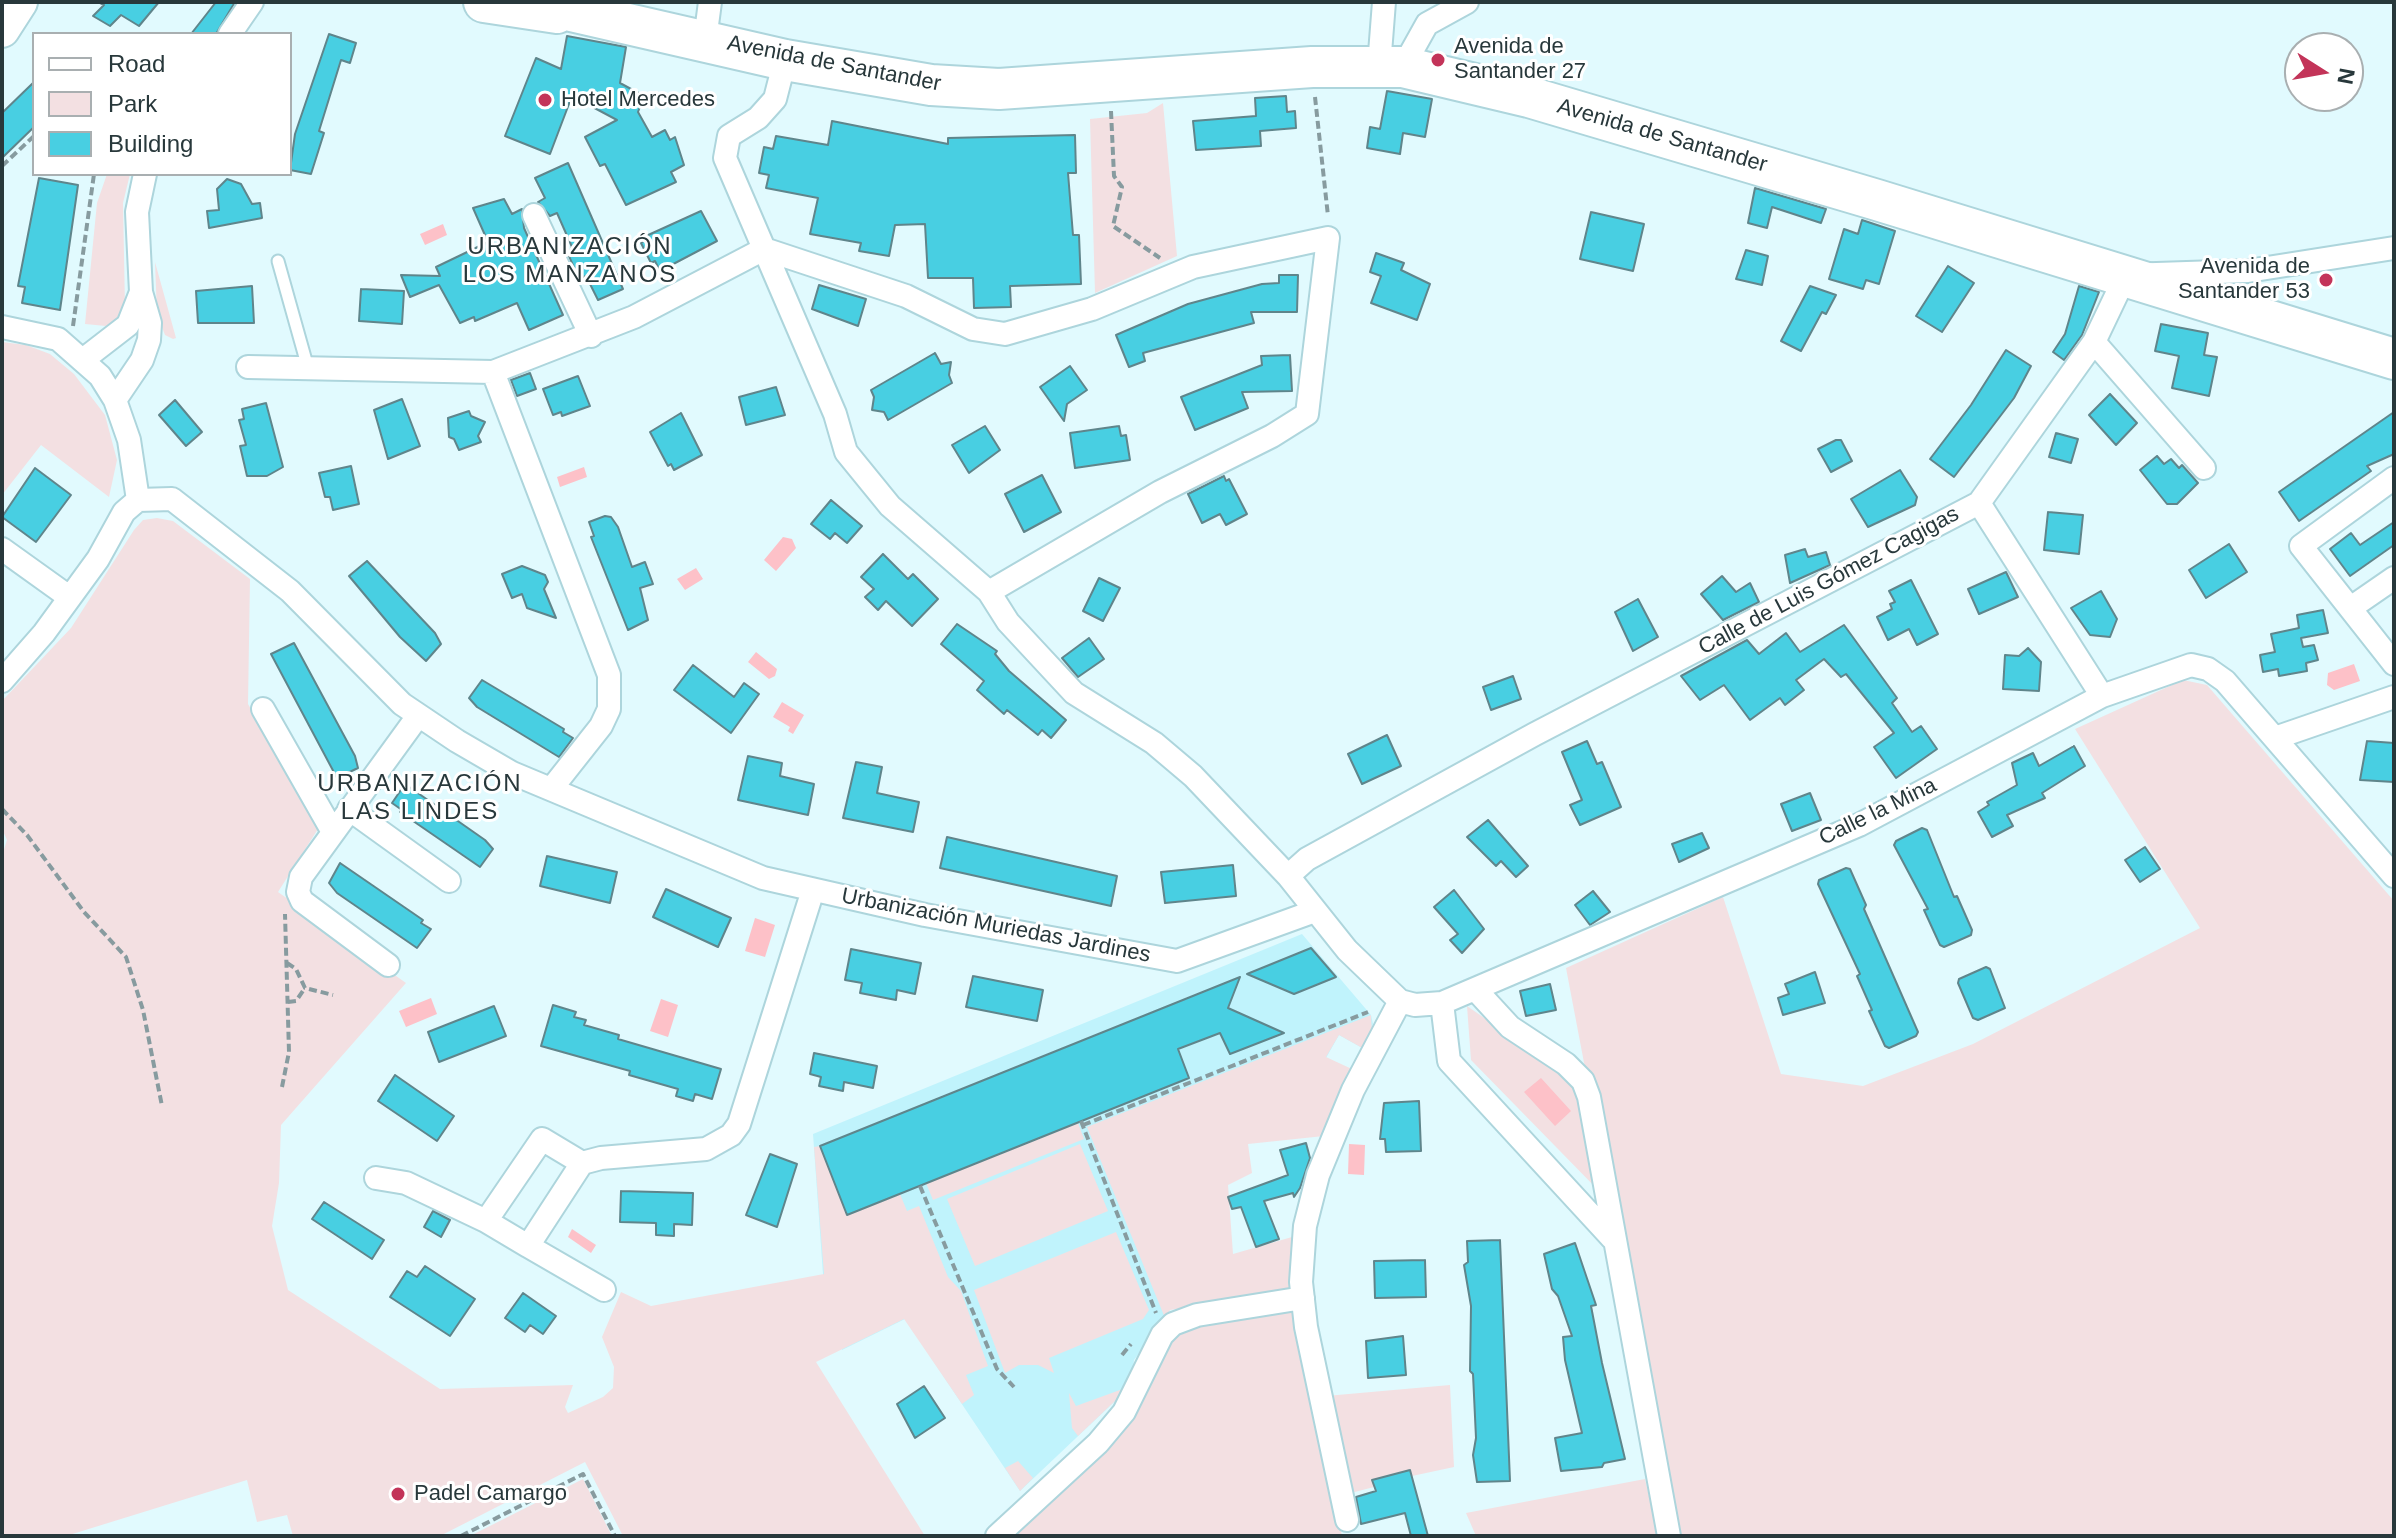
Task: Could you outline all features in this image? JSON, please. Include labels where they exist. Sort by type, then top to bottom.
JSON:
[{"type":"highway","name":"Avenida de Santander","points":[[484,2],[625,22],[708,21],[785,60],[931,85],[999,89],[1312,67],[1391,67],[1529,97],[2134,275],[2394,359]]},
{"type":"highway","name":"Avenida de Santander","points":[[532,2],[625,22]]},
{"type":"main road","points":[[2,30],[20,2]]},
{"type":"street","points":[[231,32],[252,2]]},
{"type":"street","points":[[1384,2],[1391,67]]},
{"type":"street","points":[[1391,67],[1427,24],[1467,2]]},
{"type":"street","points":[[785,60],[775,99],[758,118],[729,136],[725,158],[835,414],[846,452],[890,506],[989,592],[1008,622],[1074,693],[1174,758],[1288,876],[1397,1008],[1353,1090],[1310,1199],[1302,1268],[1303,1298],[1347,1520]]},
{"type":"street","points":[[115,400],[142,360],[149,340],[150,323],[141,292],[137,212],[145,176]]},
{"type":"street","points":[[534,215],[591,336]]},
{"type":"street","points":[[248,367],[493,372],[591,336],[764,249],[906,296],[973,329],[994,333],[1029,328],[1092,309],[1193,267],[1328,238],[1307,414],[1272,436],[1160,492],[989,592]]},
{"type":"street","points":[[2134,275],[2199,275],[2300,265],[2394,248]]},
{"type":"street","name":"Calle de Luis Gómez Cagigas","points":[[1288,876],[1307,859],[1535,734],[1979,503],[2094,342],[2134,275]]},
{"type":"street","points":[[77,353],[128,325],[141,292]]},
{"type":"street","points":[[2,327],[42,334],[77,353],[115,400],[129,440],[138,500],[124,512],[98,559],[44,633],[2,681]]},
{"type":"street","points":[[2094,342],[2204,468]]},
{"type":"street","points":[[493,372],[609,675],[609,709],[601,726],[552,788]]},
{"type":"street","points":[[2394,478],[2301,546],[2394,664]]},
{"type":"street","name":"Urbanización Muriedas Jardines","points":[[138,500],[172,499],[290,591],[418,716],[512,773],[763,878],[925,915],[1177,961],[1315,911]]},
{"type":"street","points":[[1979,503],[2102,696]]},
{"type":"street","points":[[2,549],[69,597]]},
{"type":"street","points":[[2352,607],[2394,578]]},
{"type":"street","name":"Calle la Mina","points":[[1397,1008],[1442,1003],[1859,825],[2102,696],[2191,665],[2208,669],[2225,681],[2394,876]]},
{"type":"street","points":[[2275,738],[2394,697]]},
{"type":"street","points":[[263,709],[333,832]]},
{"type":"street","points":[[388,965],[302,901],[298,892],[301,877],[418,716]]},
{"type":"street","points":[[349,809],[449,881]]},
{"type":"street","name":"Urbanización Muriedas Jardines","points":[[582,1163],[601,1158],[706,1149],[731,1135],[739,1124],[813,890]]},
{"type":"street","points":[[1475,989],[1510,1027],[1566,1064],[1583,1081],[1669,1536]]},
{"type":"street","points":[[1442,1003],[1449,1061],[1612,1238]]},
{"type":"street","points":[[486,1221],[542,1139],[582,1163],[528,1246]]},
{"type":"street","points":[[376,1178],[406,1183],[486,1221],[604,1290]]},
{"type":"street","points":[[997,1536],[1098,1443],[1124,1412],[1155,1347],[1173,1324],[1197,1315],[1303,1298]]},
{"type":"lane","points":[[278,261],[308,368]]},
{"type":"path","points":[[1312,67],[1328,238]]},
{"type":"path","points":[[1109,81],[1114,176],[1122,187],[1113,226],[1159,256],[1168,277]]},
{"type":"path","points":[[2,166],[32,138]]},
{"type":"path","points":[[77,353],[94,176]]},
{"type":"path","points":[[2,809],[27,835],[84,912],[126,957],[143,1010],[162,1106]]},
{"type":"path","points":[[282,1087],[289,1052],[285,914],[298,892]]},
{"type":"path","points":[[287,963],[296,969],[305,988]]},
{"type":"path","points":[[305,988],[333,995]]},
{"type":"path","points":[[288,1002],[296,1001],[305,988]]},
{"type":"path","points":[[1148,1323],[1156,1313],[1082,1123],[1375,1009],[1397,1008]]},
{"type":"path","points":[[920,1186],[997,1369],[1014,1387]]},
{"type":"path","points":[[1122,1355],[1139,1334]]},
{"type":"path","points":[[461,1536],[583,1474],[615,1536]]},
{"type":"shaded area","points":[[443,224],[447,235],[425,245],[420,234]]},
{"type":"shaded area","points":[[584,467],[587,477],[560,487],[557,477]]},
{"type":"shaded area","points":[[783,537],[792,539],[796,548],[776,571],[764,560]]},
{"type":"shaded area","points":[[696,568],[703,579],[685,590],[677,579]]},
{"type":"shaded area","points":[[756,652],[777,669],[775,676],[769,679],[748,662]]},
{"type":"shaded area","points":[[2354,664],[2360,681],[2334,690],[2327,685],[2328,673]]},
{"type":"shaded area","points":[[782,702],[804,715],[793,734],[788,731],[790,727],[773,717]]},
{"type":"shaded area","points":[[755,918],[775,925],[765,957],[745,951]]},
{"type":"shaded area","points":[[1302,934],[1371,1015],[1373,1024],[1364,1049],[1339,1035],[1326,1058],[1202,1083],[1169,1314],[1134,1360],[1131,1386],[1020,1491],[905,1319],[842,1350],[823,1274],[813,1134]]},
{"type":"shaded area","points":[[431,998],[437,1014],[406,1027],[399,1011]]},
{"type":"shaded area","points":[[661,999],[678,1005],[668,1037],[650,1031]]},
{"type":"shaded area","points":[[1541,1078],[1571,1111],[1555,1126],[1524,1092]]},
{"type":"shaded area","points":[[1349,1144],[1365,1145],[1364,1175],[1348,1174]]},
{"type":"shaded area","points":[[572,1229],[596,1245],[591,1253],[568,1237]]},
{"type":"green space","points":[[1163,103],[1177,256],[1095,293],[1090,119],[1147,113]]},
{"type":"green space","points":[[106,176],[130,176],[123,203],[125,307],[122,318],[106,326],[85,324],[97,203]]},
{"type":"green space","points":[[155,262],[176,338],[173,339],[165,335],[157,314]]},
{"type":"green space","points":[[2,342],[26,345],[50,354],[74,374],[105,415],[117,460],[109,497],[41,445],[2,495]]},
{"type":"green space","points":[[157,518],[173,521],[250,579],[248,704],[318,829],[278,892],[406,983],[281,1125],[279,1183],[272,1226],[288,1290],[440,1389],[573,1385],[565,1407],[568,1413],[603,1397],[613,1388],[614,1367],[602,1337],[621,1292],[651,1306],[824,1274],[814,1147],[820,1146],[848,1215],[900,1194],[907,1211],[919,1206],[948,1277],[961,1291],[988,1366],[966,1375],[974,1395],[962,1404],[904,1319],[816,1362],[925,1536],[623,1536],[585,1462],[440,1536],[293,1536],[287,1515],[257,1522],[247,1480],[66,1536],[2,1536],[2,856],[7,840],[2,829],[2,701],[71,628],[134,530],[143,520]]},
{"type":"green space","points":[[2183,680],[2207,685],[2394,901],[2394,1536],[1674,1536],[1566,968],[1723,897],[1781,1074],[1863,1086],[1973,1044],[2200,928],[2075,729]]},
{"type":"green space","points":[[1467,1006],[1542,1058],[1575,1087],[1586,1108],[1600,1192],[1471,1060]]},
{"type":"green space","points":[[1371,1015],[1372,1034],[1364,1049],[1339,1035],[1326,1057],[1354,1070],[1324,1136],[1248,1144],[1252,1173],[1228,1185],[1233,1254],[1292,1237],[1291,1290],[1170,1310],[1165,1318],[1087,1127]]},
{"type":"green space","points":[[1078,1123],[1084,1139],[933,1200],[926,1183]]},
{"type":"green space","points":[[1080,1144],[1108,1211],[975,1266],[947,1199]]},
{"type":"green space","points":[[1116,1232],[1149,1310],[1143,1319],[1049,1358],[1054,1373],[1038,1365],[1019,1365],[1005,1373],[974,1290]]},
{"type":"green space","points":[[1291,1305],[1297,1314],[1342,1536],[1012,1536],[1177,1331],[1211,1317]]},
{"type":"green space","points":[[1450,1385],[1454,1467],[1412,1476],[1410,1470],[1373,1480],[1374,1487],[1347,1494],[1326,1396]]},
{"type":"green space","points":[[1131,1386],[1078,1436],[1072,1428],[1069,1393],[1076,1406]]},
{"type":"green space","points":[[1018,1461],[1033,1478],[1020,1491],[1005,1468]]},
{"type":"green space","points":[[583,1479],[612,1536],[470,1536]]},
{"type":"green space","points":[[1645,1479],[1658,1536],[1476,1536],[1466,1513]]},
{"type":"building","points":[[98,2],[159,2],[139,26],[121,15],[110,26],[93,16],[104,5]]},
{"type":"building","points":[[216,2],[235,2],[217,32],[193,32]]},
{"type":"building","points":[[329,34],[356,43],[350,63],[341,60],[319,131],[324,133],[311,174],[292,170],[295,134]]},
{"type":"building","points":[[567,36],[626,47],[620,83],[644,96],[638,112],[652,137],[665,130],[670,140],[675,137],[684,165],[671,172],[676,182],[626,205],[605,164],[600,166],[585,137],[617,120],[572,96],[550,154],[505,136],[536,58],[561,69]]},
{"type":"building","points":[[32,84],[32,129],[2,158],[2,113]]},
{"type":"building","points":[[1387,91],[1432,99],[1425,137],[1403,133],[1400,154],[1367,148],[1370,127],[1380,129]]},
{"type":"building","points":[[1286,96],[1287,112],[1295,111],[1296,128],[1260,131],[1261,146],[1196,150],[1193,121],[1256,116],[1255,98]]},
{"type":"building","points":[[832,121],[948,144],[948,138],[1075,135],[1076,173],[1068,173],[1073,235],[1079,235],[1081,284],[1010,286],[1011,307],[974,308],[973,278],[928,278],[925,224],[895,225],[889,256],[859,251],[861,243],[810,234],[818,198],[766,188],[769,175],[759,173],[764,147],[773,149],[776,136],[828,145]]},
{"type":"building","points":[[568,163],[623,289],[598,300],[586,276],[579,279],[568,254],[572,247],[557,213],[550,216],[538,202],[545,198],[535,178]]},
{"type":"building","points":[[39,178],[78,185],[60,310],[22,303],[25,287],[18,286]]},
{"type":"building","points":[[227,179],[241,184],[252,204],[260,203],[262,218],[209,228],[207,211],[219,210],[217,189]]},
{"type":"building","points":[[1755,188],[1826,209],[1821,223],[1772,207],[1767,228],[1748,223]]},
{"type":"building","points":[[504,199],[512,214],[522,209],[524,228],[563,315],[529,330],[517,303],[475,321],[474,317],[460,323],[439,285],[410,297],[401,275],[440,276],[436,267],[488,242],[473,208]]},
{"type":"building","points":[[701,211],[717,241],[660,271],[655,261],[651,263],[641,243],[648,238],[646,236]]},
{"type":"building","points":[[1591,212],[1644,224],[1633,271],[1580,259]]},
{"type":"building","points":[[1862,220],[1895,231],[1879,284],[1866,280],[1863,289],[1829,279],[1844,229],[1858,234]]},
{"type":"building","points":[[1746,250],[1768,256],[1762,285],[1736,279]]},
{"type":"building","points":[[1376,253],[1404,263],[1401,270],[1430,284],[1417,320],[1371,303],[1381,276],[1370,272]]},
{"type":"building","points":[[1948,266],[1974,283],[1942,332],[1916,316]]},
{"type":"building","points":[[1279,275],[1298,275],[1297,312],[1251,312],[1254,323],[1143,353],[1145,361],[1129,367],[1116,335],[1188,304],[1262,284],[1279,283]]},
{"type":"building","points":[[819,285],[866,299],[858,326],[812,309]]},
{"type":"building","points":[[252,286],[254,323],[198,323],[196,291]]},
{"type":"building","points":[[1810,286],[1836,295],[1826,314],[1822,312],[1801,351],[1781,341]]},
{"type":"building","points":[[2079,286],[2099,292],[2082,335],[2064,360],[2053,352],[2065,334]]},
{"type":"building","points":[[361,289],[404,291],[402,324],[359,321]]},
{"type":"building","points":[[2161,324],[2208,333],[2204,355],[2217,357],[2209,396],[2172,388],[2179,356],[2155,351]]},
{"type":"building","points":[[2006,350],[2031,366],[2014,398],[1954,477],[1930,459],[1971,405]]},
{"type":"building","points":[[935,353],[941,364],[951,362],[949,375],[952,383],[888,420],[884,412],[872,410],[874,397],[871,390]]},
{"type":"building","points":[[1290,355],[1292,391],[1242,392],[1248,408],[1195,430],[1181,397],[1262,365],[1261,356]]},
{"type":"building","points":[[1070,366],[1087,390],[1067,404],[1064,421],[1040,387]]},
{"type":"building","points":[[530,373],[536,389],[517,396],[511,380]]},
{"type":"building","points":[[578,376],[590,406],[562,416],[561,412],[553,415],[543,389]]},
{"type":"building","points":[[776,387],[785,415],[746,425],[739,397]]},
{"type":"building","points":[[2110,394],[2137,423],[2116,445],[2089,415]]},
{"type":"building","points":[[402,399],[420,446],[388,459],[374,410]]},
{"type":"building","points":[[175,400],[202,432],[186,446],[159,415]]},
{"type":"building","points":[[266,403],[283,467],[267,476],[247,476],[240,446],[246,445],[239,420],[244,419],[242,409]]},
{"type":"building","points":[[469,411],[471,416],[485,422],[478,436],[481,442],[459,450],[454,439],[449,437],[448,418]]},
{"type":"building","points":[[2394,412],[2394,454],[2367,466],[2371,471],[2299,521],[2279,492]]},
{"type":"building","points":[[681,413],[702,455],[674,470],[671,464],[668,466],[650,432]]},
{"type":"building","points":[[985,426],[1000,450],[969,473],[952,445]]},
{"type":"building","points":[[1119,426],[1121,436],[1126,435],[1130,460],[1075,468],[1070,433]]},
{"type":"building","points":[[2056,433],[2078,439],[2071,463],[2049,457]]},
{"type":"building","points":[[1841,440],[1852,461],[1831,472],[1818,449]]},
{"type":"building","points":[[2157,456],[2164,464],[2171,459],[2179,468],[2182,465],[2198,483],[2177,504],[2167,504],[2140,470]]},
{"type":"building","points":[[351,466],[359,504],[333,510],[330,497],[325,497],[319,473]]},
{"type":"building","points":[[35,468],[71,495],[36,542],[2,517]]},
{"type":"building","points":[[1900,470],[1917,497],[1915,505],[1868,527],[1851,499]]},
{"type":"building","points":[[1042,475],[1061,512],[1024,532],[1005,494]]},
{"type":"building","points":[[1224,476],[1226,481],[1229,479],[1247,514],[1226,525],[1220,514],[1202,523],[1188,494]]},
{"type":"building","points":[[831,500],[862,526],[847,543],[835,533],[830,539],[811,524]]},
{"type":"building","points":[[2048,512],[2083,515],[2079,554],[2044,550]]},
{"type":"building","points":[[611,517],[618,527],[632,567],[645,562],[653,584],[640,588],[648,620],[628,630],[591,537],[594,536],[589,522]]},
{"type":"building","points":[[2394,522],[2394,545],[2350,576],[2330,549],[2351,533],[2360,545]]},
{"type":"building","points":[[2229,544],[2247,572],[2206,598],[2189,570]]},
{"type":"building","points":[[1805,549],[1808,557],[1826,552],[1830,565],[1790,583],[1785,555]]},
{"type":"building","points":[[883,554],[908,579],[913,574],[938,599],[912,626],[886,601],[878,610],[865,597],[874,589],[861,577]]},
{"type":"building","points":[[367,561],[435,633],[441,644],[426,661],[400,637],[349,576]]},
{"type":"building","points":[[522,566],[545,575],[548,582],[544,589],[556,618],[527,608],[522,594],[512,598],[502,574]]},
{"type":"building","points":[[2006,572],[2018,597],[1979,614],[1968,589]]},
{"type":"building","points":[[1722,576],[1736,592],[1750,583],[1759,602],[1723,620],[1701,594]]},
{"type":"building","points":[[1099,578],[1120,588],[1103,621],[1083,611]]},
{"type":"building","points":[[1911,580],[1938,634],[1917,645],[1909,629],[1888,640],[1877,617],[1892,609],[1890,604],[1895,602],[1889,591]]},
{"type":"building","points":[[2101,591],[2117,619],[2110,637],[2090,635],[2071,608]]},
{"type":"building","points":[[1638,599],[1658,637],[1633,651],[1615,612]]},
{"type":"building","points":[[2323,610],[2328,633],[2301,638],[2303,647],[2314,645],[2318,660],[2306,663],[2307,671],[2279,676],[2278,669],[2263,672],[2260,655],[2275,652],[2271,634],[2299,628],[2297,615]]},
{"type":"building","points":[[957,624],[997,651],[995,654],[1009,671],[1066,720],[1051,738],[1042,730],[1038,735],[1007,710],[1004,714],[977,690],[984,681],[941,644]]},
{"type":"building","points":[[1844,625],[1897,698],[1892,703],[1912,732],[1921,726],[1937,749],[1896,778],[1874,747],[1894,733],[1846,674],[1841,677],[1824,659],[1796,680],[1804,690],[1785,705],[1780,698],[1750,720],[1724,685],[1700,700],[1681,676],[1747,640],[1759,654],[1786,633],[1800,652]]},
{"type":"building","points":[[1089,638],[1104,659],[1078,677],[1062,658]]},
{"type":"building","points":[[294,643],[355,756],[358,768],[337,778],[271,654]]},
{"type":"building","points":[[2028,648],[2041,662],[2039,691],[2003,689],[2005,655],[2019,656]]},
{"type":"building","points":[[693,665],[734,697],[744,683],[759,694],[731,733],[674,690]]},
{"type":"building","points":[[1513,676],[1521,699],[1491,710],[1483,687]]},
{"type":"building","points":[[482,680],[564,729],[563,732],[573,738],[559,757],[477,707],[469,698]]},
{"type":"building","points":[[1387,735],[1401,766],[1362,784],[1348,754]]},
{"type":"building","points":[[1587,741],[1597,764],[1602,762],[1621,807],[1580,825],[1570,805],[1582,800],[1562,752]]},
{"type":"building","points":[[2367,741],[2394,743],[2394,782],[2360,780]]},
{"type":"building","points":[[2074,746],[2085,766],[2042,793],[2045,798],[2007,815],[2013,826],[1992,837],[1978,812],[1989,805],[1987,802],[2017,785],[2012,763],[2033,753],[2039,766]]},
{"type":"building","points":[[748,756],[782,763],[780,776],[814,784],[808,815],[738,800]]},
{"type":"building","points":[[856,762],[882,767],[877,793],[919,802],[913,832],[843,818]]},
{"type":"building","points":[[405,784],[485,840],[493,849],[480,867],[400,812],[402,810],[392,803]]},
{"type":"building","points":[[1810,793],[1821,820],[1792,831],[1781,804]]},
{"type":"building","points":[[1488,820],[1528,866],[1516,877],[1501,861],[1496,866],[1467,837]]},
{"type":"building","points":[[1922,828],[1927,830],[1954,897],[1957,896],[1972,930],[1971,935],[1944,947],[1940,945],[1924,910],[1928,909],[1894,845]]},
{"type":"building","points":[[1702,833],[1709,848],[1679,862],[1672,844]]},
{"type":"building","points":[[947,837],[1117,876],[1111,906],[940,868]]},
{"type":"building","points":[[2145,847],[2160,869],[2140,882],[2125,860]]},
{"type":"building","points":[[547,856],[617,872],[610,903],[540,886]]},
{"type":"building","points":[[340,863],[423,920],[421,923],[431,929],[417,948],[337,893],[329,883]]},
{"type":"building","points":[[1233,865],[1236,896],[1165,903],[1161,872]]},
{"type":"building","points":[[1850,869],[1866,905],[1864,909],[1918,1032],[1916,1036],[1889,1048],[1885,1046],[1869,1011],[1872,1010],[1857,976],[1860,974],[1818,884],[1819,880]]},
{"type":"building","points":[[666,889],[731,918],[718,947],[653,917]]},
{"type":"building","points":[[1454,890],[1484,929],[1462,953],[1450,940],[1458,934],[1434,907]]},
{"type":"building","points":[[1593,891],[1610,912],[1590,925],[1575,905]]},
{"type":"building","points":[[1311,948],[1336,977],[1294,994],[1247,974]]},
{"type":"building","points":[[851,949],[921,963],[915,994],[897,990],[896,1000],[860,993],[862,983],[845,980]]},
{"type":"building","points":[[1986,967],[1990,969],[2005,1008],[1978,1020],[1973,1018],[1958,983],[1959,979]]},
{"type":"building","points":[[1815,972],[1825,1003],[1783,1015],[1778,998],[1789,994],[1785,984]]},
{"type":"building","points":[[973,976],[1043,990],[1037,1021],[966,1007]]},
{"type":"building","points":[[1240,977],[1228,1008],[1284,1033],[1230,1054],[1220,1033],[1178,1049],[1189,1078],[847,1215],[820,1146]]},
{"type":"building","points":[[1550,984],[1556,1010],[1526,1016],[1520,991]]},
{"type":"building","points":[[553,1005],[576,1012],[574,1017],[586,1020],[584,1025],[619,1035],[618,1039],[721,1069],[712,1099],[695,1094],[693,1101],[676,1096],[678,1089],[629,1075],[630,1071],[541,1046]]},
{"type":"building","points":[[494,1006],[506,1036],[439,1062],[428,1032]]},
{"type":"building","points":[[814,1053],[877,1066],[873,1088],[844,1082],[843,1091],[819,1086],[821,1077],[810,1074]]},
{"type":"building","points":[[395,1075],[454,1116],[437,1141],[378,1101]]},
{"type":"building","points":[[1419,1101],[1421,1151],[1386,1152],[1385,1139],[1380,1139],[1384,1103]]},
{"type":"building","points":[[1306,1143],[1310,1158],[1294,1197],[1293,1193],[1264,1201],[1279,1239],[1256,1247],[1241,1207],[1232,1209],[1228,1197],[1288,1175],[1280,1150]]},
{"type":"building","points":[[770,1154],[797,1164],[777,1227],[746,1215]]},
{"type":"building","points":[[621,1191],[693,1193],[692,1225],[674,1224],[674,1236],[656,1235],[656,1223],[620,1222]]},
{"type":"building","points":[[324,1202],[384,1240],[372,1259],[312,1219]]},
{"type":"building","points":[[433,1211],[450,1220],[441,1237],[424,1227]]},
{"type":"building","points":[[1500,1240],[1510,1481],[1477,1482],[1473,1455],[1476,1438],[1473,1374],[1470,1371],[1471,1306],[1464,1265],[1468,1262],[1467,1241]]},
{"type":"building","points":[[1575,1243],[1596,1305],[1591,1306],[1625,1459],[1604,1463],[1602,1467],[1561,1471],[1555,1438],[1582,1433],[1565,1360],[1563,1337],[1572,1336],[1558,1296],[1552,1289],[1544,1254]]},
{"type":"building","points":[[1425,1260],[1426,1297],[1375,1298],[1374,1261]]},
{"type":"building","points":[[425,1266],[475,1299],[450,1336],[390,1297],[407,1271],[417,1277]]},
{"type":"building","points":[[523,1293],[556,1316],[543,1334],[530,1325],[525,1332],[505,1318]]},
{"type":"building","points":[[1403,1336],[1406,1375],[1368,1378],[1366,1341]]},
{"type":"building","points":[[924,1386],[945,1418],[915,1438],[897,1404]]},
{"type":"building","points":[[1410,1470],[1428,1536],[1411,1536],[1405,1513],[1361,1524],[1356,1497],[1376,1491],[1372,1480]]},
{"type":"place","name":"Avenida de Santander 27","points":[[1438,60]]},
{"type":"place","name":"Hotel Mercedes","points":[[545,100]]},
{"type":"place","name":"Avenida de Santander 53","points":[[2326,280]]},
{"type":"place","name":"Padel Camargo","points":[[398,1494]]},
{"type":"district","name":"URBANIZACIÓN LOS MANZANOS","points":[[570,261]]},
{"type":"district","name":"URBANIZACIÓN LAS LINDES","points":[[420,798]]}]
